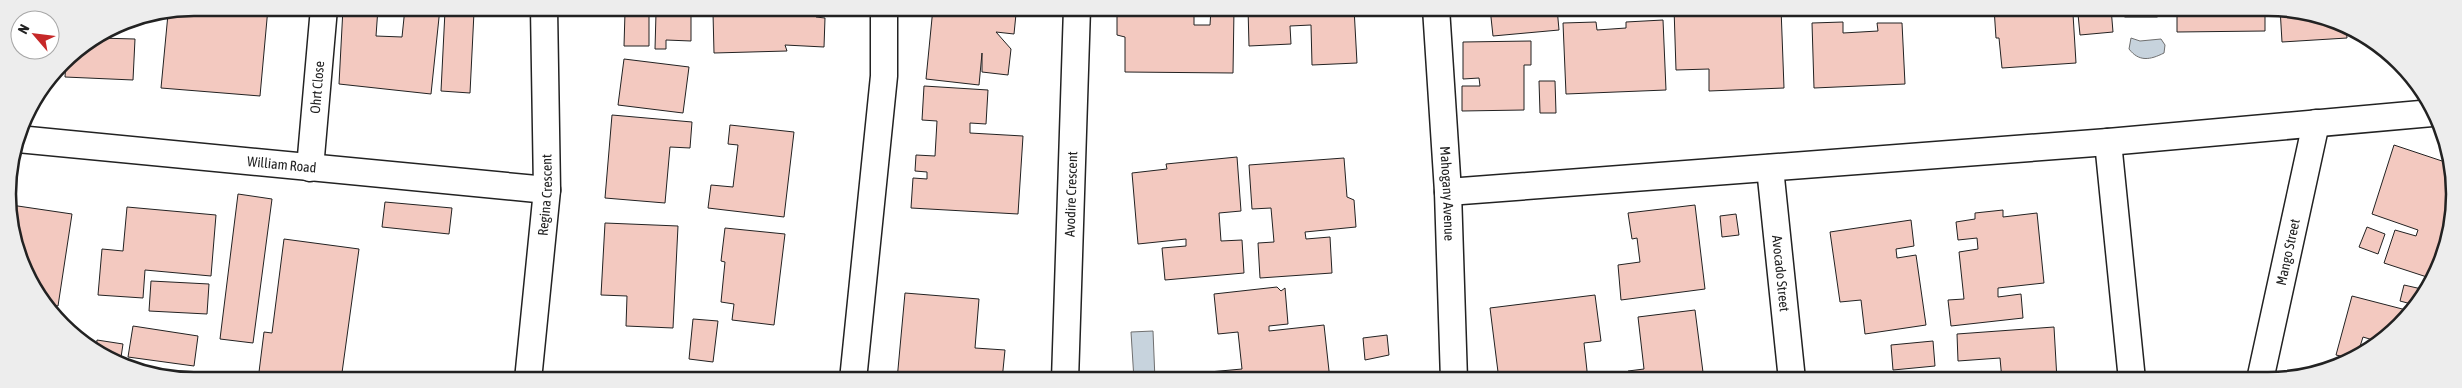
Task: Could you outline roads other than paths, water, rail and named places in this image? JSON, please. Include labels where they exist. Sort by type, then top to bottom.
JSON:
[{"type":"street","name":"Ohrt Close","points":[[310,168],[323,16]]},
{"type":"street","name":"Regina Crescent","points":[[529,372],[547,190],[544,16]]},
{"type":"street","points":[[854,372],[884,76],[884,16]]},
{"type":"street","name":"Avodire Crescent","points":[[1065,372],[1077,16]]},
{"type":"street","name":"Mahogany Avenue","points":[[1437,16],[1448,192],[1454,372]]},
{"type":"street","points":[[1448,192],[2108,142],[2426,113]]},
{"type":"street","name":"Mango Street","points":[[2262,372],[2316,123]]},
{"type":"street","name":"William Road","points":[[25,140],[547,190]]},
{"type":"street","points":[[2108,142],[2131,372]]},
{"type":"street","name":"Avocado Street","points":[[1770,168],[1791,372]]}]
